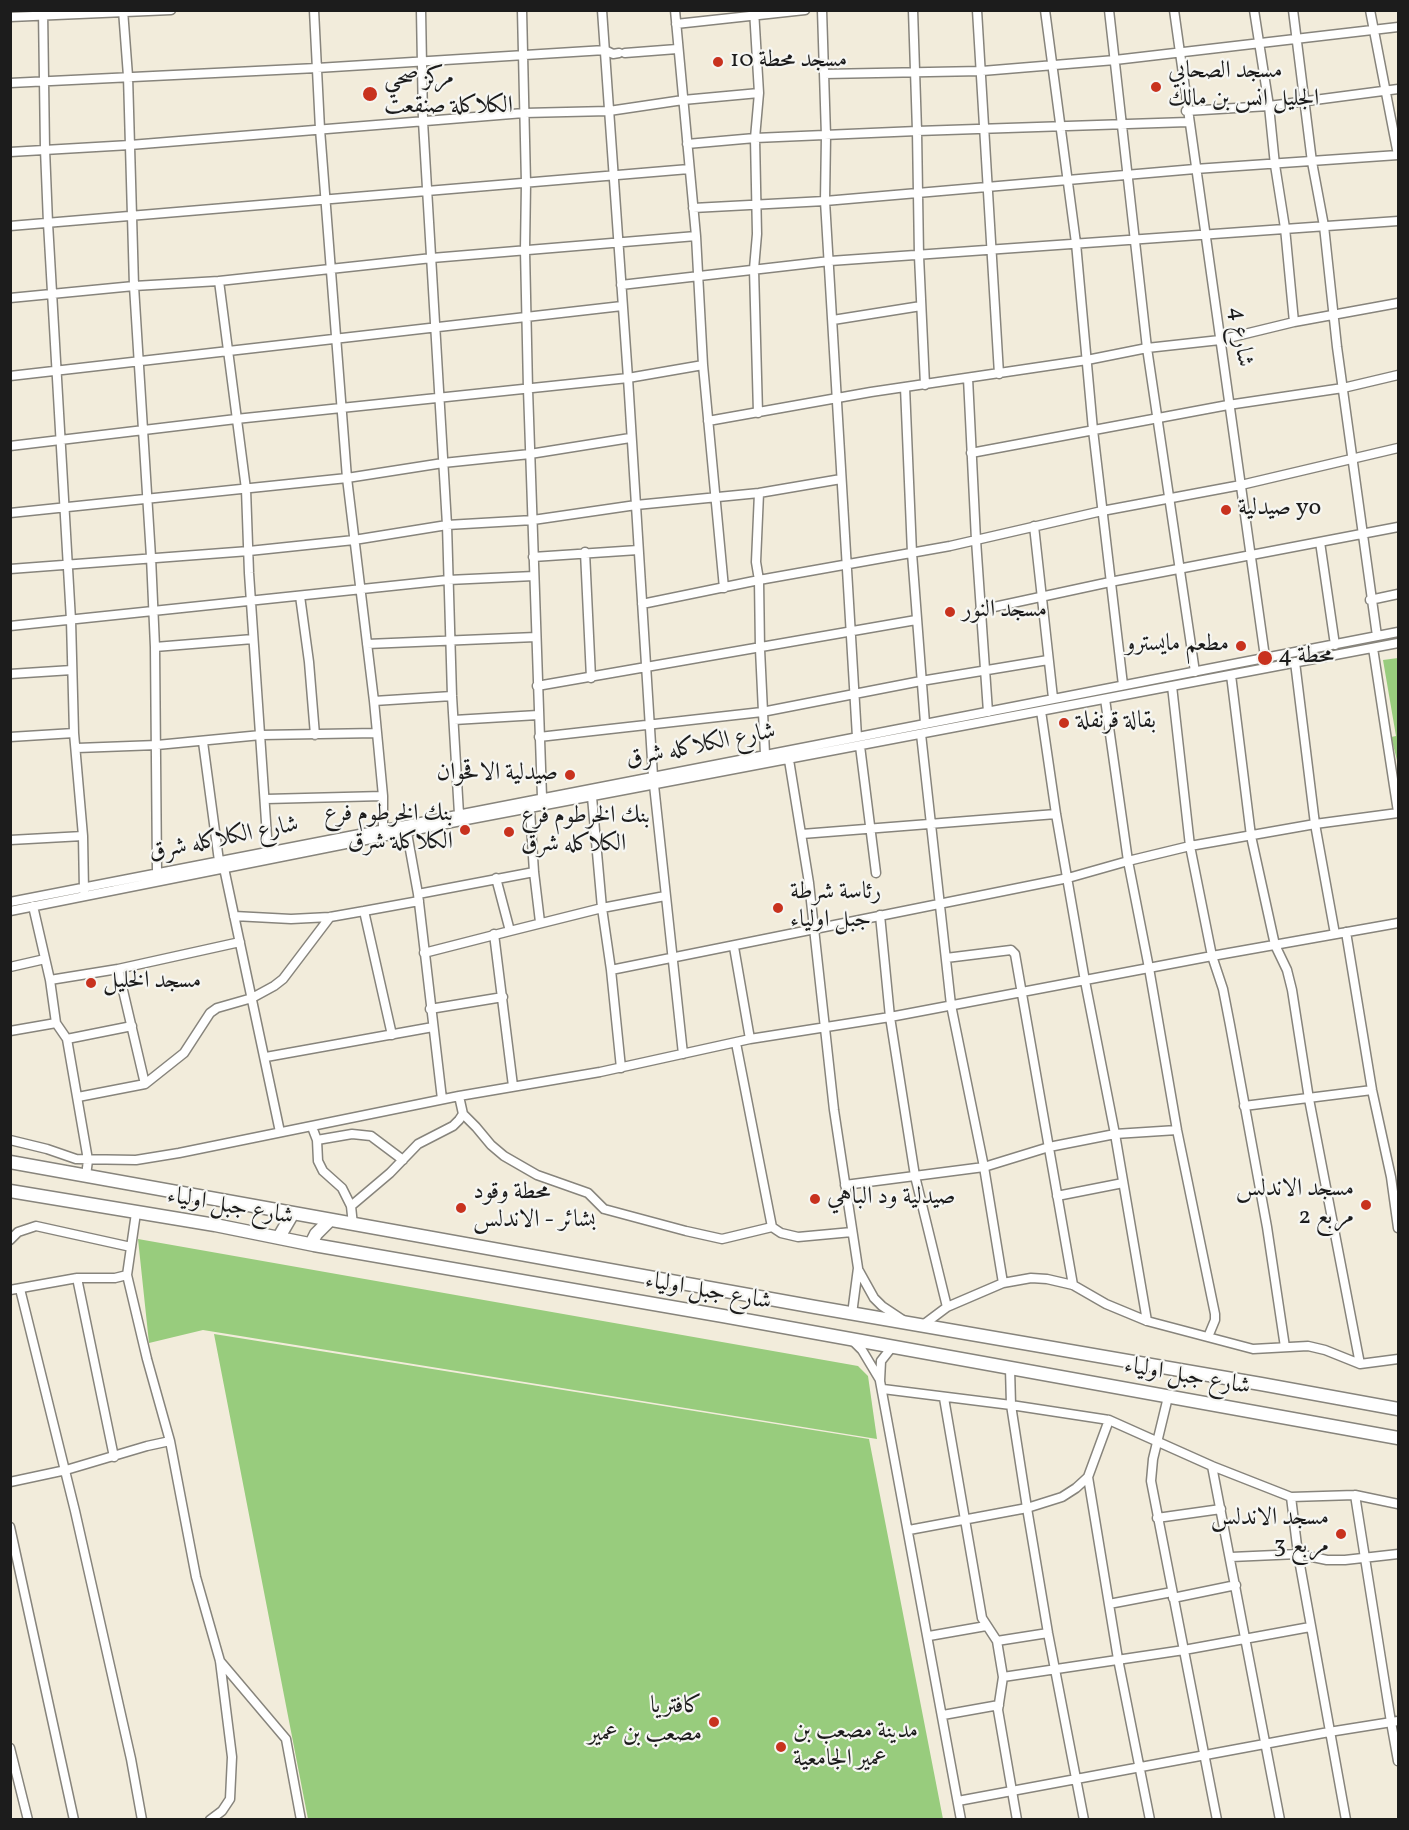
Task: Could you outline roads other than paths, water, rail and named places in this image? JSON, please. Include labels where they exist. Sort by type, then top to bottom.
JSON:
[{"type":"highway","name":"شارع جبل اولياء","points":[[10,1162],[852,1314],[1398,1409]]},
{"type":"highway","name":"شارع جبل اولياء","points":[[10,1191],[1398,1438]]},
{"type":"highway","points":[[279,1238],[293,1214]]},
{"type":"highway","points":[[311,1244],[316,1234],[330,1220]]},
{"type":"street","points":[[10,17],[43,13],[171,10]]},
{"type":"street","points":[[314,10],[320,129],[347,478],[374,701],[383,796],[383,829]]},
{"type":"street","points":[[421,10],[423,121],[429,190],[447,525],[452,696],[459,814]]},
{"type":"street","points":[[522,10],[528,389],[542,797]]},
{"type":"street","points":[[602,10],[653,780],[683,1054]]},
{"type":"street","points":[[675,10],[696,236],[703,365],[724,588]]},
{"type":"street","points":[[676,24],[754,13],[805,10]]},
{"type":"street","points":[[822,10],[826,136],[825,201],[857,737]]},
{"type":"street","points":[[913,10],[919,255],[925,385]]},
{"type":"street","points":[[977,10],[999,374]]},
{"type":"street","points":[[1045,10],[1069,180],[1093,430],[1123,685]]},
{"type":"street","points":[[1109,10],[1147,348],[1195,672]]},
{"type":"street","name":"شارع 4","points":[[1173,10],[1266,668]]},
{"type":"street","points":[[1254,10],[1285,228],[1293,322]]},
{"type":"street","points":[[1293,10],[1312,162],[1324,226],[1370,600],[1377,636]]},
{"type":"street","points":[[693,208],[825,201],[1195,169],[1398,155],[1370,10]]},
{"type":"street","points":[[123,12],[128,76],[130,217],[155,647],[157,872]]},
{"type":"street","points":[[43,13],[48,223],[84,891]]},
{"type":"street","points":[[754,13],[759,93],[755,138],[757,204],[754,269],[758,413]]},
{"type":"street","points":[[824,74],[982,71],[1259,45],[1398,27]]},
{"type":"street","points":[[10,82],[317,68],[605,50],[613,54],[677,49]]},
{"type":"street","points":[[1186,111],[1269,106],[1398,89]]},
{"type":"street","points":[[10,152],[130,145],[524,113],[609,111],[683,100],[759,93]]},
{"type":"street","points":[[687,144],[755,138],[917,131],[1188,123]]},
{"type":"street","points":[[10,226],[689,169]]},
{"type":"street","points":[[621,285],[830,261],[1398,220]]},
{"type":"street","points":[[10,298],[134,286],[219,281],[432,258],[696,236]]},
{"type":"street","points":[[219,281],[246,489],[251,601],[268,851]]},
{"type":"street","points":[[708,421],[904,387],[1087,360],[1147,348],[1220,340],[1293,322],[1398,303]]},
{"type":"street","points":[[10,376],[622,306]]},
{"type":"street","points":[[833,320],[921,306]]},
{"type":"street","points":[[10,446],[236,419],[628,378],[703,365]]},
{"type":"street","points":[[971,453],[1228,405],[1343,388],[1398,375]]},
{"type":"street","points":[[968,378],[980,610],[988,712]]},
{"type":"street","points":[[904,387],[916,620],[925,723]]},
{"type":"street","points":[[10,513],[347,478],[443,463],[530,454],[630,438]]},
{"type":"street","points":[[642,604],[759,580],[912,554],[1102,511],[1241,485],[1398,448]]},
{"type":"street","points":[[10,569],[249,551],[354,540],[447,525],[533,520],[759,493],[841,479]]},
{"type":"street","points":[[759,493],[756,562],[759,580],[765,754]]},
{"type":"street","points":[[1034,526],[1053,698]]},
{"type":"street","points":[[980,610],[1110,582],[1398,527]]},
{"type":"street","points":[[1320,542],[1335,645]]},
{"type":"street","points":[[533,557],[638,550]]},
{"type":"street","points":[[585,552],[591,678]]},
{"type":"street","points":[[10,626],[448,580],[534,576]]},
{"type":"street","points":[[1370,600],[1398,594]]},
{"type":"street","points":[[300,596],[309,662],[315,735]]},
{"type":"street","points":[[537,686],[760,649],[916,620]]},
{"type":"street","name":"شارع الكلاكله شرق","points":[[10,902],[84,891],[221,864],[530,810],[765,754],[1398,632]]},
{"type":"street","points":[[367,644],[536,637]]},
{"type":"street","points":[[155,647],[254,639]]},
{"type":"street","name":"شارع الكلاكله شرق","points":[[10,911],[157,872],[221,864],[268,851],[542,797],[789,760],[1398,643]]},
{"type":"street","points":[[611,970],[1068,878],[1190,846],[1398,812],[1373,648]]},
{"type":"street","points":[[539,737],[762,712],[921,681],[1048,660]]},
{"type":"street","points":[[1295,662],[1315,824],[1335,934]]},
{"type":"street","points":[[10,674],[72,670]]},
{"type":"street","points":[[1231,675],[1251,836],[1275,945],[1287,970],[1292,990],[1309,1099],[1360,1364]]},
{"type":"street","points":[[1172,686],[1190,846],[1212,956],[1223,989],[1267,1227],[1285,1347]]},
{"type":"street","points":[[374,701],[452,696]]},
{"type":"street","points":[[1105,699],[1128,861],[1177,1130],[1215,1314],[1208,1337]]},
{"type":"street","points":[[1041,711],[1085,981],[1115,1134],[1147,1321]]},
{"type":"street","points":[[454,720],[538,715]]},
{"type":"street","points":[[77,748],[203,742],[261,735],[377,733]]},
{"type":"street","points":[[10,737],[74,734]]},
{"type":"street","points":[[921,734],[951,1005],[984,1167],[1002,1283]]},
{"type":"street","points":[[203,742],[221,864],[266,1057],[280,1132]]},
{"type":"street","points":[[860,746],[876,873]]},
{"type":"street","points":[[789,760],[814,929],[824,1027],[858,1268],[852,1314]]},
{"type":"street","points":[[266,799],[383,796]]},
{"type":"street","points":[[592,797],[602,908],[621,1068]]},
{"type":"street","points":[[530,810],[540,922]]},
{"type":"street","points":[[801,834],[1056,814]]},
{"type":"street","points":[[407,832],[418,897],[442,1099]]},
{"type":"street","points":[[10,840],[82,836]]},
{"type":"street","points":[[234,916],[291,919],[330,917],[364,911],[496,878],[534,872]]},
{"type":"street","points":[[496,878],[510,931]]},
{"type":"street","points":[[424,954],[540,922],[664,896]]},
{"type":"street","points":[[33,906],[50,980],[56,1023],[67,1039],[88,1160],[86,1176]]},
{"type":"street","points":[[364,911],[392,1035]]},
{"type":"street","points":[[880,915],[890,1017],[915,1176],[947,1307]]},
{"type":"street","points":[[78,1097],[145,1084],[184,1053],[210,1013],[217,1008],[252,998],[283,979],[330,917]]},
{"type":"street","points":[[10,1140],[47,1149],[66,1157],[88,1160],[121,1158],[136,1160],[179,1154],[442,1099],[621,1068],[750,1039],[890,1017],[1398,923]]},
{"type":"street","points":[[1346,932],[1372,1090],[1395,1176],[1398,1228]]},
{"type":"street","points":[[494,934],[513,1086]]},
{"type":"street","points":[[50,980],[118,969],[240,942]]},
{"type":"street","points":[[734,946],[750,1039]]},
{"type":"street","points":[[946,958],[1013,951],[1073,1285]]},
{"type":"street","points":[[10,967],[45,959]]},
{"type":"street","points":[[118,969],[145,1084]]},
{"type":"street","points":[[430,1009],[503,997]]},
{"type":"street","points":[[10,1031],[56,1023]]},
{"type":"street","points":[[67,1039],[132,1026]]},
{"type":"street","points":[[266,1057],[433,1027]]},
{"type":"street","points":[[736,1043],[772,1227],[781,1233],[798,1237],[852,1232]]},
{"type":"street","points":[[1244,1106],[1372,1090]]},
{"type":"street","points":[[459,1096],[463,1114],[504,1156],[537,1174],[588,1193],[604,1209],[722,1239],[772,1227]]},
{"type":"street","points":[[351,1206],[418,1144],[453,1126],[463,1114]]},
{"type":"street","points":[[312,1127],[317,1140],[318,1161],[323,1171],[342,1188],[351,1206],[353,1225]]},
{"type":"street","points":[[845,1185],[984,1167],[1049,1147],[1115,1134],[1177,1130]]},
{"type":"street","points":[[317,1140],[352,1134],[371,1136],[403,1160]]},
{"type":"street","points":[[1057,1196],[1123,1183]]},
{"type":"street","points":[[136,1213],[127,1275],[170,1441],[196,1577],[220,1661],[232,1757],[230,1799],[222,1811],[210,1820]]},
{"type":"street","points":[[10,1240],[18,1232],[36,1226],[131,1247]]},
{"type":"street","points":[[858,1268],[874,1299],[905,1322]]},
{"type":"street","points":[[127,1275],[115,1278],[77,1278],[15,1289],[66,1470],[131,1759],[142,1820]]},
{"type":"street","points":[[77,1278],[114,1457]]},
{"type":"street","points":[[923,1325],[947,1307],[1002,1283],[1030,1278],[1047,1279],[1073,1285],[1106,1304],[1147,1321],[1253,1349],[1308,1346],[1360,1364],[1398,1359]]},
{"type":"street","points":[[852,1340],[862,1350],[881,1385],[944,1398],[1011,1405],[1108,1420],[1212,1466],[1291,1497],[1355,1495],[1398,1504]]},
{"type":"street","points":[[892,1347],[881,1361],[881,1385],[929,1636],[961,1820]]},
{"type":"street","points":[[1010,1368],[1011,1405],[1027,1508],[1084,1820]]},
{"type":"street","points":[[1168,1397],[1157,1441],[1151,1481],[1217,1820]]},
{"type":"street","points":[[944,1398],[982,1618],[997,1641],[1003,1677],[999,1705],[1017,1820]]},
{"type":"street","points":[[909,1530],[1027,1508],[1062,1497],[1088,1477],[1108,1420]]},
{"type":"street","points":[[10,1482],[66,1470],[170,1441]]},
{"type":"street","points":[[1212,1466],[1247,1638],[1280,1820]]},
{"type":"street","points":[[1088,1477],[1118,1659],[1150,1820]]},
{"type":"street","points":[[1355,1495],[1364,1559],[1395,1722],[1398,1761]]},
{"type":"street","points":[[1291,1497],[1310,1627],[1346,1820]]},
{"type":"street","points":[[1157,1518],[1221,1509]]},
{"type":"street","points":[[10,1527],[74,1820]]},
{"type":"street","points":[[1231,1557],[1298,1554],[1327,1560],[1364,1559],[1398,1554]]},
{"type":"street","points":[[1109,1604],[1236,1585]]},
{"type":"street","points":[[929,1636],[986,1626]]},
{"type":"street","points":[[1003,1677],[1184,1650],[1310,1627]]},
{"type":"street","points":[[997,1641],[1048,1632]]},
{"type":"street","points":[[220,1661],[285,1739],[301,1820]]},
{"type":"street","points":[[943,1715],[999,1705]]},
{"type":"street","points":[[958,1801],[1140,1769],[1329,1732],[1395,1722]]},
{"type":"street","points":[[10,1748],[28,1820]]},
{"type":"place","name":"مسجد محطة 10","points":[[718,62]]},
{"type":"place","name":"مسجد الصحابي الجليل انس بن مالك","points":[[1156,87]]},
{"type":"place","name":"مركز صحي الكلاكلة صنقعت","points":[[370,94]]},
{"type":"place","name":"صيدلية yo","points":[[1226,510]]},
{"type":"place","name":"مسجد النور","points":[[950,612]]},
{"type":"place","name":"مطعم مايسترو","points":[[1241,646]]},
{"type":"place","name":"محطة 4","points":[[1265,658]]},
{"type":"place","name":"بقالة قرنفلة","points":[[1064,723]]},
{"type":"place","name":"صيدلية الاقحوان","points":[[570,775]]},
{"type":"place","name":"بنك الخرطوم فرع الكلاكلة شرق","points":[[465,830]]},
{"type":"place","name":"بنك الخرطوم فرع الكلاكله شرق","points":[[509,832]]},
{"type":"place","name":"رئاسة شرطة جبل اولياء","points":[[778,908]]},
{"type":"place","name":"مسجد الخليل","points":[[91,983]]},
{"type":"place","name":"صيدلية ود الباهي","points":[[815,1199]]},
{"type":"place","name":"مسجد الاندلس مربع 2","points":[[1366,1205]]},
{"type":"place","name":"محطة وقود بشائر - الاندلس","points":[[461,1208]]},
{"type":"place","name":"مسجد الاندلس مربع 3","points":[[1341,1534]]},
{"type":"place","name":"كافتريا مصعب بن عمير","points":[[714,1722]]},
{"type":"place","name":"مدينة مصعب بن عمير الجامعية","points":[[781,1747]]}]
